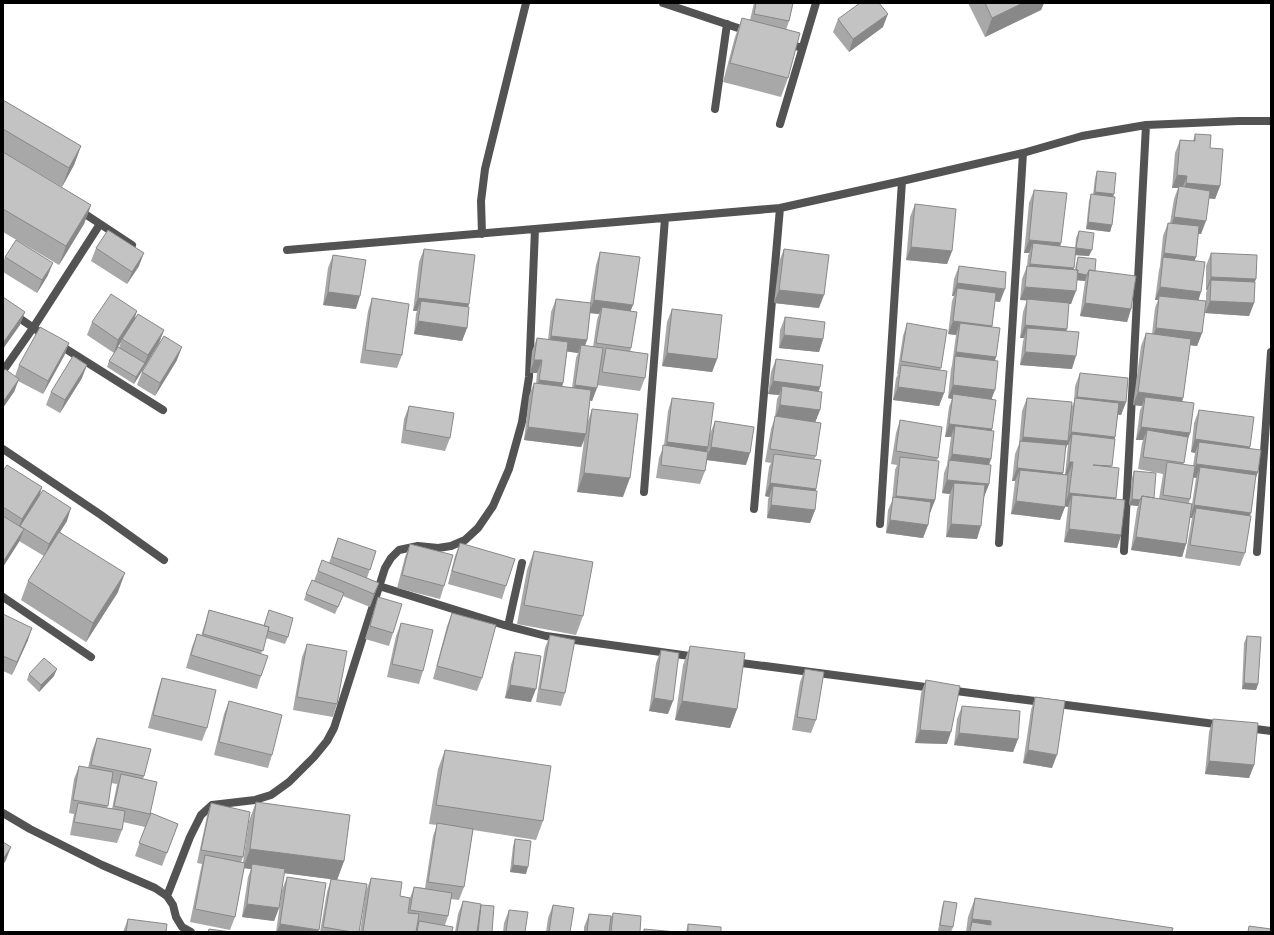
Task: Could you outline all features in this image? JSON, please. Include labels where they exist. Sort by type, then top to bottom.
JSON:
[{"type":"street","points":[[482,234],[481,201],[485,169],[526,3]]},
{"type":"street","points":[[663,3],[757,34]]},
{"type":"street","points":[[780,124],[816,3]]},
{"type":"street","points":[[715,109],[727,24]]},
{"type":"street","points":[[780,41],[802,48]]},
{"type":"street","points":[[287,250],[780,208],[1023,153],[1082,136],[1146,125],[1271,121]]},
{"type":"street","points":[[1124,551],[1146,125]]},
{"type":"street","points":[[998,544],[1023,153]]},
{"type":"street","points":[[880,524],[902,181]]},
{"type":"street","points":[[74,206],[132,245]]},
{"type":"street","points":[[754,509],[780,208]]},
{"type":"street","points":[[644,492],[665,218]]},
{"type":"street","points":[[3,371],[33,328],[100,224]]},
{"type":"street","points":[[167,896],[190,837],[201,815],[212,804],[254,800],[271,795],[289,782],[314,757],[327,741],[334,728],[385,568],[391,558],[399,550],[418,546],[438,548],[451,546],[465,540],[478,528],[493,506],[509,469],[522,422],[529,377],[535,229]]},
{"type":"street","points":[[3,307],[33,328],[163,410]]},
{"type":"street","points":[[1257,552],[1271,352]]},
{"type":"street","points":[[3,449],[101,515],[164,560]]},
{"type":"street","points":[[508,626],[522,563]]},
{"type":"street","points":[[379,586],[508,626],[546,636],[702,658]]},
{"type":"street","points":[[3,597],[91,657]]},
{"type":"street","points":[[725,661],[1121,713],[1271,731]]},
{"type":"street","points":[[3,813],[30,829],[102,865],[155,888],[167,896],[173,905],[176,918],[182,930],[191,932]]},
{"type":"building","points":[[756,3],[793,3],[789,21],[754,14]]},
{"type":"building","points":[[860,3],[879,3],[888,14],[853,39],[838,19]]},
{"type":"building","points":[[985,3],[1023,3],[992,18]]},
{"type":"building","points":[[742,18],[800,33],[788,78],[730,63]]},
{"type":"building","points":[[3,100],[81,146],[69,168],[3,129]]},
{"type":"building","points":[[1195,134],[1211,135],[1210,148],[1223,149],[1220,186],[1186,183],[1187,176],[1177,175],[1180,140],[1195,141]]},
{"type":"building","points":[[3,152],[91,205],[66,246],[3,209]]},
{"type":"building","points":[[1097,171],[1116,173],[1114,194],[1095,192]]},
{"type":"building","points":[[1179,186],[1210,191],[1206,221],[1174,217]]},
{"type":"building","points":[[1034,190],[1067,193],[1061,243],[1029,240]]},
{"type":"building","points":[[1091,194],[1115,197],[1112,225],[1088,222]]},
{"type":"building","points":[[915,204],[956,209],[952,251],[911,247]]},
{"type":"building","points":[[1168,223],[1199,226],[1196,257],[1164,253]]},
{"type":"building","points":[[108,230],[144,253],[132,272],[96,248]]},
{"type":"building","points":[[1079,231],[1094,233],[1092,250],[1076,248]]},
{"type":"building","points":[[16,240],[53,263],[42,280],[5,257]]},
{"type":"building","points":[[1033,243],[1076,248],[1074,268],[1030,264]]},
{"type":"building","points":[[424,249],[475,255],[469,304],[418,298]]},
{"type":"building","points":[[784,249],[829,255],[824,295],[779,290]]},
{"type":"building","points":[[600,252],[640,257],[633,305],[594,300]]},
{"type":"building","points":[[1211,253],[1257,255],[1256,279],[1211,277]]},
{"type":"building","points":[[333,255],[366,260],[360,296],[328,292]]},
{"type":"building","points":[[1078,257],[1096,259],[1095,271],[1089,270],[1087,275],[1077,273]]},
{"type":"building","points":[[1163,257],[1205,262],[1201,292],[1160,287]]},
{"type":"building","points":[[959,266],[1006,272],[1005,289],[957,283]]},
{"type":"building","points":[[1027,266],[1078,270],[1076,291],[1025,287]]},
{"type":"building","points":[[1089,270],[1136,276],[1131,309],[1085,303]]},
{"type":"building","points":[[1211,280],[1255,282],[1254,303],[1210,301]]},
{"type":"building","points":[[957,288],[996,293],[992,326],[953,321]]},
{"type":"building","points":[[111,294],[137,311],[118,340],[92,322]]},
{"type":"building","points":[[1159,296],[1206,301],[1202,333],[1156,328]]},
{"type":"building","points":[[3,297],[25,312],[3,343]]},
{"type":"building","points":[[372,298],[409,304],[402,355],[365,350]]},
{"type":"building","points":[[556,299],[591,303],[587,340],[551,336]]},
{"type":"building","points":[[1027,299],[1069,303],[1067,329],[1025,325]]},
{"type":"building","points":[[421,301],[469,307],[467,328],[418,321]]},
{"type":"building","points":[[602,307],[637,312],[631,348],[596,343]]},
{"type":"building","points":[[672,309],[722,315],[717,359],[667,353]]},
{"type":"building","points":[[138,314],[164,330],[148,355],[122,339]]},
{"type":"building","points":[[785,317],[825,322],[823,339],[784,335]]},
{"type":"building","points":[[907,323],[947,330],[941,368],[901,361]]},
{"type":"building","points":[[960,323],[1000,328],[996,357],[956,352]]},
{"type":"building","points":[[40,327],[69,343],[48,381],[19,365]]},
{"type":"building","points":[[1027,328],[1079,332],[1076,356],[1025,352]]},
{"type":"building","points":[[1146,333],[1191,339],[1183,398],[1138,392]]},
{"type":"building","points":[[164,336],[182,347],[160,383],[142,372]]},
{"type":"building","points":[[537,338],[568,342],[563,383],[539,380],[542,360],[534,360]]},
{"type":"building","points":[[581,345],[603,348],[597,388],[575,385]]},
{"type":"building","points":[[118,347],[145,363],[136,377],[109,361]]},
{"type":"building","points":[[606,348],[648,354],[645,378],[602,372]]},
{"type":"building","points":[[73,356],[87,365],[65,400],[51,392]]},
{"type":"building","points":[[955,356],[998,361],[995,390],[953,385]]},
{"type":"building","points":[[776,359],[823,365],[820,387],[773,381]]},
{"type":"building","points":[[901,365],[947,371],[944,393],[898,387]]},
{"type":"building","points":[[5,369],[19,379],[3,402],[3,372]]},
{"type":"building","points":[[1080,373],[1128,378],[1126,402],[1077,397]]},
{"type":"building","points":[[534,383],[591,390],[586,434],[528,427]]},
{"type":"building","points":[[782,386],[822,392],[820,410],[780,405]]},
{"type":"building","points":[[953,394],[996,400],[992,429],[949,424]]},
{"type":"building","points":[[1145,397],[1194,403],[1190,433],[1141,427]]},
{"type":"building","points":[[672,398],[714,403],[708,447],[667,442]]},
{"type":"building","points":[[1027,398],[1072,402],[1068,441],[1023,437]]},
{"type":"building","points":[[1075,398],[1119,403],[1115,437],[1071,432]]},
{"type":"building","points":[[409,406],[454,413],[450,438],[405,430]]},
{"type":"building","points":[[592,409],[638,414],[630,478],[584,473]]},
{"type":"building","points":[[1199,410],[1254,417],[1250,447],[1195,439]]},
{"type":"building","points":[[775,416],[821,423],[816,456],[770,449]]},
{"type":"building","points":[[900,420],[942,427],[938,458],[896,451]]},
{"type":"building","points":[[715,421],[754,427],[750,453],[711,447]]},
{"type":"building","points":[[955,426],[994,431],[991,459],[952,454]]},
{"type":"building","points":[[1147,430],[1188,437],[1184,463],[1143,457]]},
{"type":"building","points":[[1072,434],[1115,439],[1112,466],[1093,465],[1119,468],[1116,498],[1069,493],[1073,462],[1069,462]]},
{"type":"building","points":[[1020,441],[1066,445],[1063,473],[1017,468]]},
{"type":"building","points":[[1199,442],[1261,450],[1258,472],[1196,464]]},
{"type":"building","points":[[663,445],[708,452],[705,471],[661,465]]},
{"type":"building","points":[[774,454],[821,460],[816,489],[770,483]]},
{"type":"building","points":[[900,457],[939,461],[935,500],[896,496]]},
{"type":"building","points":[[949,460],[991,465],[989,484],[947,480]]},
{"type":"building","points":[[1167,462],[1195,466],[1190,499],[1163,495]]},
{"type":"building","points":[[7,465],[42,487],[22,519],[3,507],[3,471]]},
{"type":"building","points":[[1200,467],[1256,475],[1251,513],[1194,505]]},
{"type":"building","points":[[1020,470],[1068,475],[1065,507],[1016,501]]},
{"type":"building","points":[[1134,471],[1156,473],[1154,498],[1142,496],[1140,500],[1132,499]]},
{"type":"building","points":[[954,483],[985,485],[981,526],[951,524]]},
{"type":"building","points":[[773,486],[817,491],[815,510],[771,505]]},
{"type":"building","points":[[43,490],[71,508],[49,544],[20,526]]},
{"type":"building","points":[[1072,495],[1125,500],[1121,535],[1069,529]]},
{"type":"building","points":[[1142,496],[1192,504],[1186,544],[1136,537]]},
{"type":"building","points":[[893,497],[931,502],[928,525],[890,520]]},
{"type":"building","points":[[1196,508],[1251,516],[1245,553],[1190,545]]},
{"type":"building","points":[[3,516],[24,529],[3,562]]},
{"type":"building","points":[[59,532],[125,573],[93,623],[28,581]]},
{"type":"building","points":[[338,538],[376,551],[370,570],[332,557]]},
{"type":"building","points":[[460,543],[515,559],[506,586],[452,571]]},
{"type":"building","points":[[410,544],[453,555],[444,586],[402,575]]},
{"type":"building","points":[[534,551],[593,562],[583,616],[524,605]]},
{"type":"building","points":[[322,560],[379,583],[374,594],[318,571]]},
{"type":"building","points":[[312,580],[344,593],[338,607],[306,594]]},
{"type":"building","points":[[378,597],[402,604],[393,633],[370,626]]},
{"type":"building","points":[[209,610],[269,627],[263,651],[203,634]]},
{"type":"building","points":[[269,610],[293,618],[288,637],[268,631],[269,627],[264,626]]},
{"type":"building","points":[[452,613],[496,625],[482,678],[437,666]]},
{"type":"building","points":[[3,614],[32,628],[17,662],[3,656]]},
{"type":"building","points":[[401,623],[433,630],[423,671],[392,664]]},
{"type":"building","points":[[197,634],[268,656],[261,676],[191,655]]},
{"type":"building","points":[[550,635],[575,640],[565,693],[540,689]]},
{"type":"building","points":[[1247,636],[1261,637],[1258,684],[1244,683]]},
{"type":"building","points":[[307,644],[347,651],[337,704],[297,697]]},
{"type":"building","points":[[690,646],[745,653],[737,709],[682,701]]},
{"type":"building","points":[[661,650],[679,653],[673,701],[654,698]]},
{"type":"building","points":[[515,652],[541,656],[536,689],[510,685]]},
{"type":"building","points":[[44,658],[57,669],[41,685],[29,674]]},
{"type":"building","points":[[805,669],[824,672],[816,720],[797,717]]},
{"type":"building","points":[[162,678],[216,690],[207,728],[153,715]]},
{"type":"building","points":[[926,680],[960,686],[951,732],[920,730]]},
{"type":"building","points":[[1035,697],[1065,701],[1057,755],[1028,750]]},
{"type":"building","points":[[229,701],[282,715],[272,755],[219,742]]},
{"type":"building","points":[[962,706],[1020,711],[1018,739],[959,733]]},
{"type":"building","points":[[1213,719],[1258,723],[1254,765],[1209,761]]},
{"type":"building","points":[[97,738],[151,749],[144,776],[91,765]]},
{"type":"building","points":[[445,750],[551,766],[543,821],[436,805]]},
{"type":"building","points":[[79,766],[113,772],[108,806],[73,800]]},
{"type":"building","points":[[121,774],[157,782],[150,814],[114,806]]},
{"type":"building","points":[[256,802],[350,815],[344,861],[250,849]]},
{"type":"building","points":[[78,803],[125,811],[122,830],[74,822]]},
{"type":"building","points":[[211,803],[250,812],[243,857],[201,850]]},
{"type":"building","points":[[151,813],[178,824],[167,853],[139,843]]},
{"type":"building","points":[[437,823],[473,829],[464,887],[428,882]]},
{"type":"building","points":[[515,839],[531,841],[528,867],[513,865]]},
{"type":"building","points":[[3,842],[11,847],[3,859]]},
{"type":"building","points":[[205,855],[245,863],[235,917],[195,909]]},
{"type":"building","points":[[252,864],[285,869],[279,908],[247,904]]},
{"type":"building","points":[[287,877],[326,883],[319,930],[280,924]]},
{"type":"building","points":[[371,878],[402,882],[400,896],[410,898],[408,913],[419,914],[416,932],[363,931]]},
{"type":"building","points":[[331,879],[367,884],[359,932],[323,927]]},
{"type":"building","points":[[414,887],[452,893],[448,916],[410,910]]},
{"type":"building","points":[[975,898],[1173,928],[1172,932],[970,932],[972,922],[991,925],[991,921],[972,919]]},
{"type":"building","points":[[463,901],[481,904],[477,932],[457,932]]},
{"type":"building","points":[[944,901],[957,903],[953,927],[940,925]]},
{"type":"building","points":[[481,905],[494,906],[492,932],[478,932]]},
{"type":"building","points":[[553,905],[574,908],[570,932],[549,932]]},
{"type":"building","points":[[509,910],[528,912],[525,932],[506,932]]},
{"type":"building","points":[[613,913],[641,916],[640,932],[611,932]]},
{"type":"building","points":[[589,914],[611,916],[609,932],[587,932]]},
{"type":"building","points":[[128,919],[167,924],[166,932],[126,932]]},
{"type":"building","points":[[419,921],[453,927],[452,932],[417,932]]},
{"type":"building","points":[[688,924],[721,927],[721,932],[688,932]]},
{"type":"building","points":[[1249,926],[1271,929],[1271,932],[1248,932]]},
{"type":"building","points":[[209,929],[231,932],[208,932]]},
{"type":"building","points":[[644,929],[676,932],[644,932]]}]
